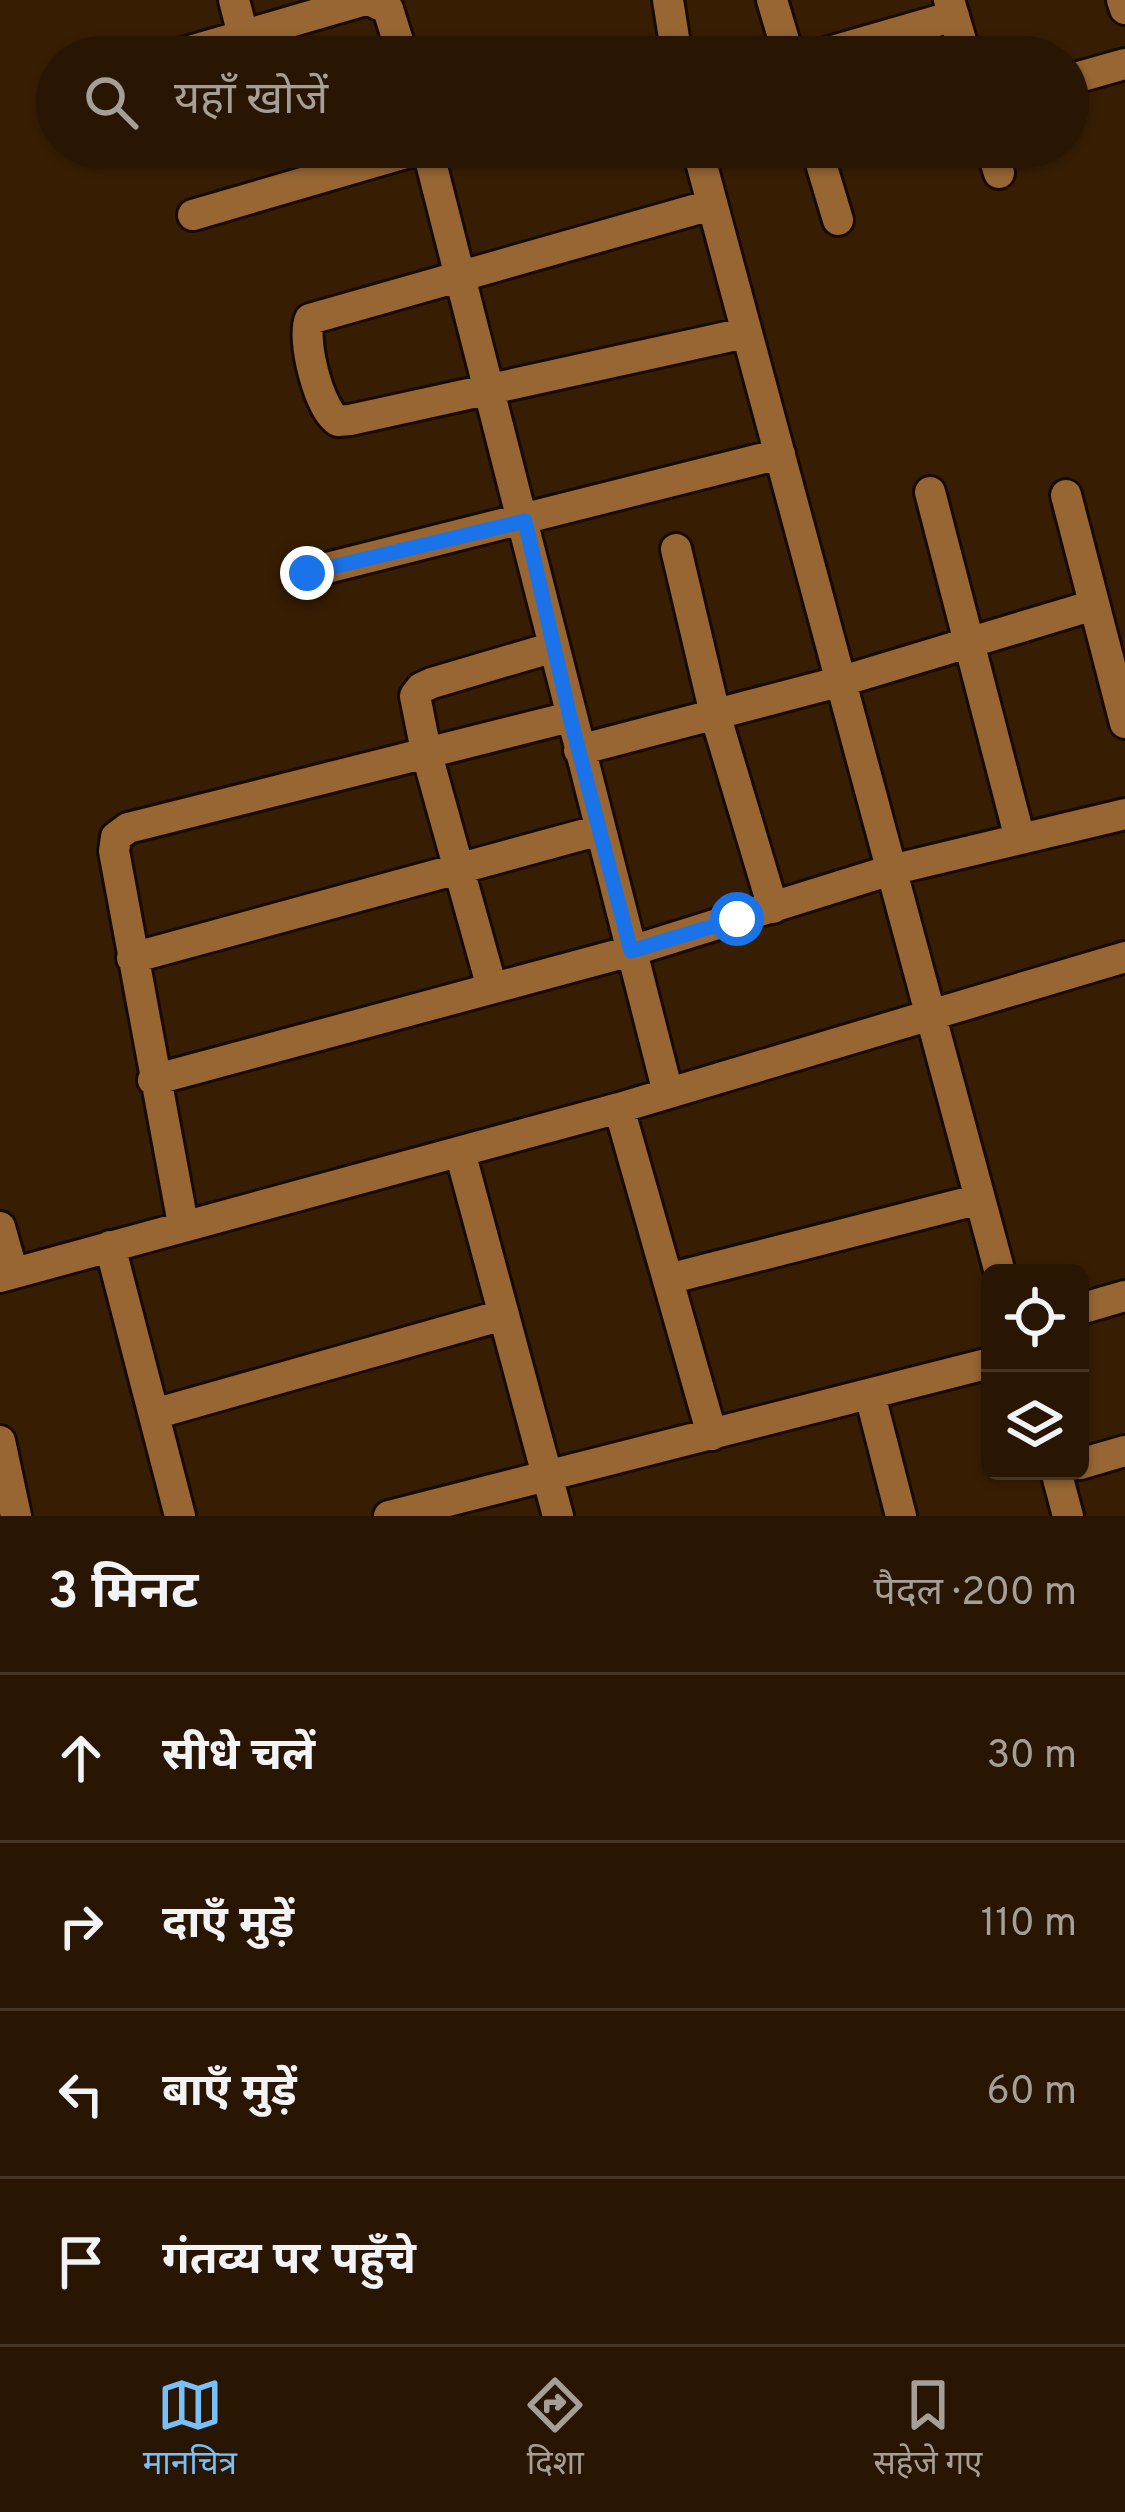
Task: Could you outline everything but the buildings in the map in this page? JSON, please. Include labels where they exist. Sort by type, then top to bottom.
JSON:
[{"type":"street","points":[[234,0],[243,35]]},
{"type":"street","points":[[668,0],[673,36]]},
{"type":"street","points":[[772,0],[783,36]]},
{"type":"street","points":[[1123,0],[1125,9]]},
{"type":"street","points":[[240,36],[354,2],[388,9],[396,36]]},
{"type":"street","points":[[872,36],[952,8]]},
{"type":"street","points":[[1089,74],[1125,64]]},
{"type":"street","points":[[193,215],[355,168]]},
{"type":"street","points":[[432,168],[668,1093]]},
{"type":"street","points":[[702,168],[998,1264]]},
{"type":"street","points":[[822,168],[838,220]]},
{"type":"street","points":[[711,205],[310,319],[306,335],[323,406],[338,421],[350,420],[745,333]]},
{"type":"street","points":[[307,573],[780,454]]},
{"type":"street","points":[[930,492],[1021,839]]},
{"type":"street","points":[[1066,495],[1125,723]]},
{"type":"street","points":[[676,549],[715,714],[772,908]]},
{"type":"street","points":[[578,750],[842,681],[1094,605]]},
{"type":"street","points":[[491,988],[415,696],[421,688],[554,647]]},
{"type":"street","points":[[183,1224],[153,1080],[114,851],[116,837],[128,828],[570,717]]},
{"type":"street","points":[[153,1080],[631,951],[891,870],[1125,814]]},
{"type":"street","points":[[132,958],[600,830]]},
{"type":"street","points":[[0,1227],[6,1275],[619,1108],[1125,957]]},
{"type":"street","points":[[619,1108],[712,1435]]},
{"type":"street","points":[[460,1152],[558,1516]]},
{"type":"street","points":[[668,1279],[980,1199]]},
{"type":"street","points":[[110,1246],[180,1516]]},
{"type":"street","points":[[1089,1306],[1125,1296]]},
{"type":"street","points":[[154,1414],[503,1315]]},
{"type":"street","points":[[388,1516],[981,1365]]},
{"type":"street","points":[[870,1395],[901,1516]]},
{"type":"street","points":[[0,1442],[16,1516]]},
{"type":"street","points":[[1089,1461],[1125,1451]]},
{"type":"street","points":[[1058,1480],[1068,1516]]},
{"type":"route","points":[[307,573],[525,521],[631,951],[737,919]]}]
